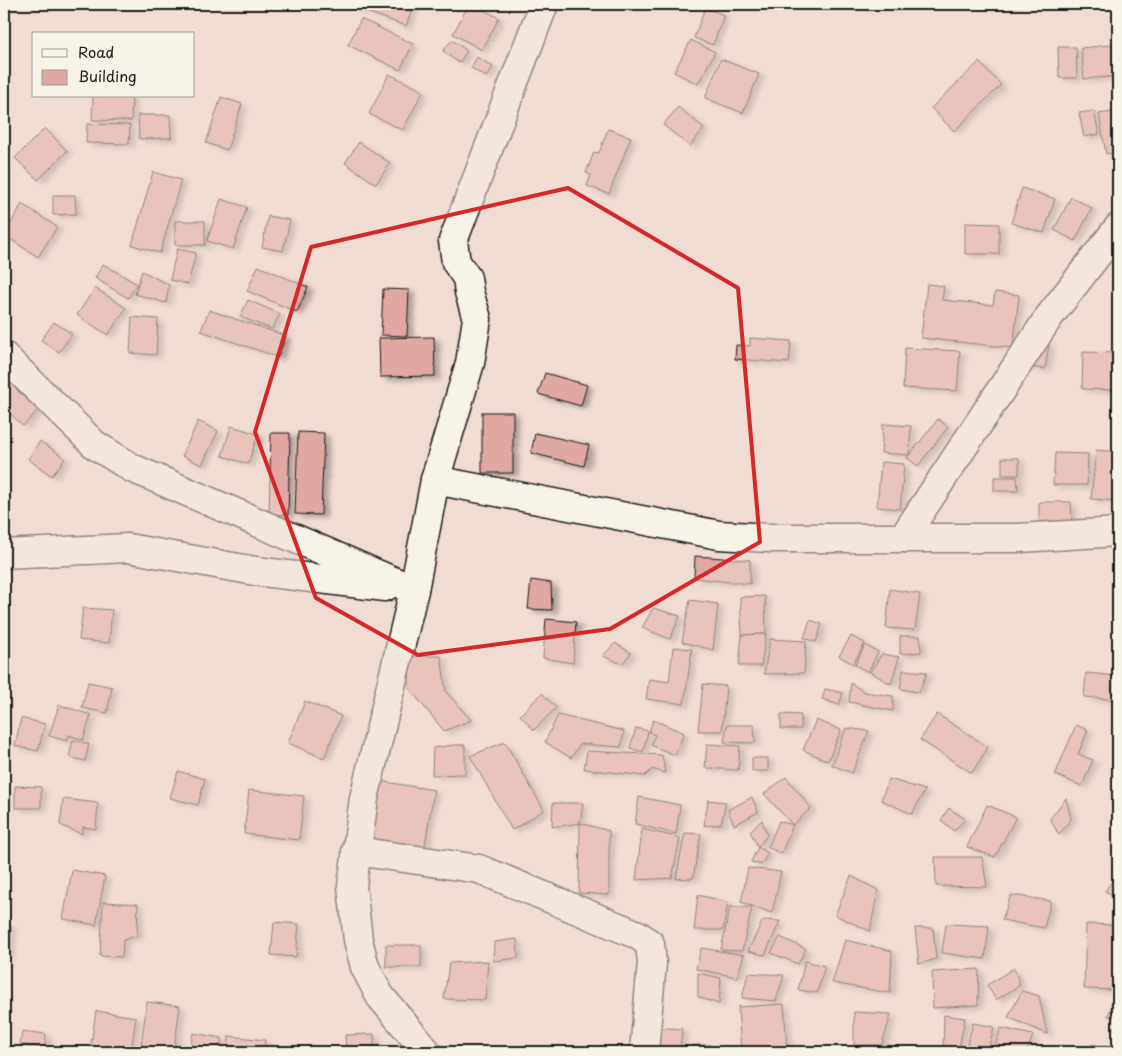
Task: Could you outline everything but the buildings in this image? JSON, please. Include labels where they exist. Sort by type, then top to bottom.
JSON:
[{"type":"street","points":[[427,1052],[380,996],[365,967],[358,940],[352,886],[364,798],[414,590],[435,480],[470,363],[478,319],[469,292],[467,278],[456,262],[453,241],[544,4]]},
{"type":"street","points":[[903,538],[1049,317],[1118,228]]},
{"type":"street","points":[[4,356],[95,445],[132,468],[414,590]]},
{"type":"street","points":[[435,480],[719,535],[770,538],[1019,538],[1118,532]]},
{"type":"street","points":[[4,554],[128,548],[255,571],[414,590]]},
{"type":"street","points":[[356,851],[479,869],[638,935],[650,944],[652,963],[644,1052]]},
{"type":"highlighted area","points":[[568,188],[738,288],[760,542],[610,629],[418,655],[316,598],[255,432],[311,247]]}]
